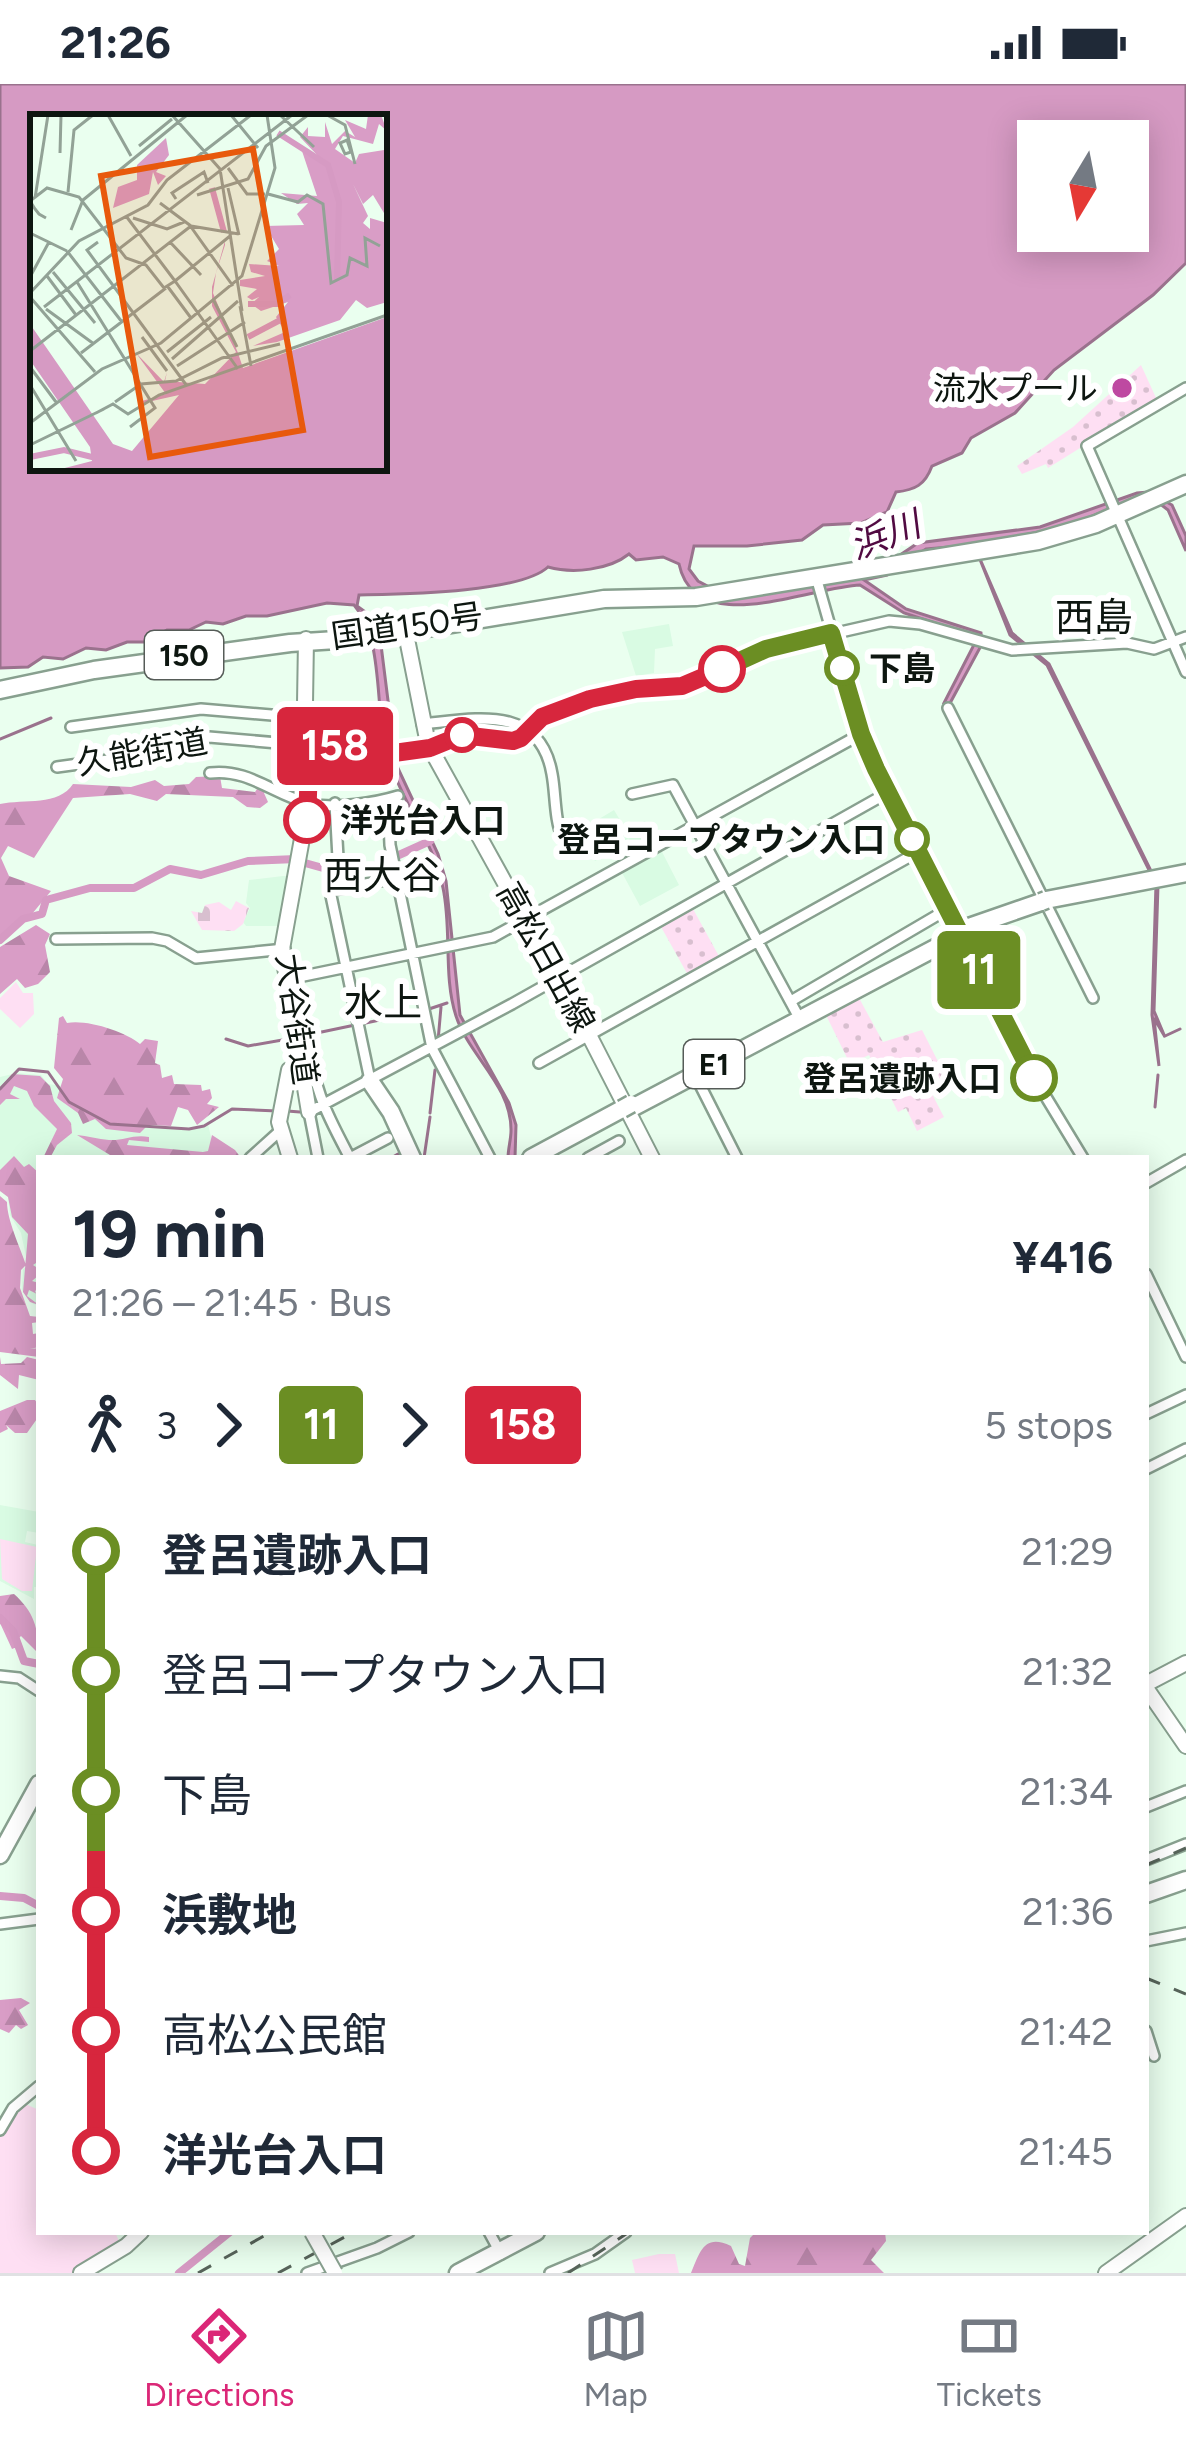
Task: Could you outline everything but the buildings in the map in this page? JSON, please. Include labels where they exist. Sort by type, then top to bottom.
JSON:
[{"type":"highway","name":"150","points":[[817,581],[913,557],[1052,538],[1172,489]]},
{"type":"highway","name":"国道150号","points":[[0,688],[81,669],[405,631],[604,599],[817,581]]},
{"type":"highway","name":"国道150号","points":[[0,688],[102,668],[306,641]]},
{"type":"highway","name":"E1","points":[[541,1155],[801,1011],[960,933],[1098,889],[1186,875]]},
{"type":"highway","points":[[369,1079],[384,1120],[409,1155]]},
{"type":"highway","points":[[0,1866],[36,1790]]},
{"type":"highway","points":[[6,1850],[36,1800]]},
{"type":"highway","points":[[1149,1893],[1186,1880]]},
{"type":"highway","points":[[462,2273],[533,2235]]},
{"type":"main road","name":"高松日出線","points":[[405,631],[422,724],[433,753],[650,1155]]},
{"type":"main road","name":"大谷街道","points":[[306,641],[305,850],[283,949],[299,1066],[316,1109]]},
{"type":"main road","name":"大谷街道","points":[[283,949],[316,1109]]},
{"type":"main road","name":"大谷街道","points":[[289,1155],[278,1122],[289,1070],[299,1066]]},
{"type":"main road","name":"大谷街道","points":[[281,1130],[316,1109]]},
{"type":"main road","points":[[1149,1684],[1186,1663]]},
{"type":"main road","points":[[1149,1690],[1186,1741]]},
{"type":"main road","points":[[1106,2273],[1186,2216]]},
{"type":"main road","points":[[81,2273],[137,2235]]},
{"type":"main road","points":[[314,2235],[334,2273]]},
{"type":"street","points":[[1186,388],[1087,446],[1186,672]]},
{"type":"street","points":[[817,581],[861,734],[1032,1075],[1081,1155]]},
{"type":"street","points":[[527,731],[542,717],[590,699],[688,685],[755,653],[904,621],[981,642],[1029,649],[1130,644],[1154,649],[1186,637]]},
{"type":"street","points":[[947,708],[1093,998]]},
{"type":"street","points":[[71,727],[201,709],[378,728]]},
{"type":"street","points":[[422,724],[501,718],[527,731],[550,765],[563,838]]},
{"type":"street","name":"久能街道","points":[[57,767],[130,758],[205,737],[433,753],[462,735],[513,741],[527,731]]},
{"type":"street","points":[[289,979],[494,937],[861,734]]},
{"type":"street","points":[[210,772],[254,778],[306,802],[393,797],[392,856],[432,1048],[488,1155]]},
{"type":"street","points":[[632,794],[671,783],[801,1011],[948,910]]},
{"type":"street","points":[[316,1109],[889,792]]},
{"type":"street","points":[[335,803],[336,872],[330,891],[369,1079]]},
{"type":"street","points":[[539,1063],[918,852]]},
{"type":"street","points":[[330,891],[396,878]]},
{"type":"street","points":[[56,939],[152,938],[194,958],[283,949]]},
{"type":"street","points":[[691,1069],[735,1155]]},
{"type":"street","points":[[316,1109],[348,1155]]},
{"type":"street","points":[[316,1109],[319,1155]]},
{"type":"street","points":[[253,1155],[281,1130]]},
{"type":"street","points":[[356,1155],[388,1138]]},
{"type":"street","points":[[593,1155],[619,1141]]},
{"type":"street","points":[[1149,1181],[1186,1160]]},
{"type":"street","points":[[1149,1280],[1186,1357]]},
{"type":"street","points":[[1149,1413],[1186,1395]]},
{"type":"street","points":[[1149,1470],[1186,1451]]},
{"type":"street","points":[[0,1676],[20,1678],[36,1689]]},
{"type":"street","points":[[1149,1806],[1186,1791]]},
{"type":"street","points":[[1149,1859],[1186,1844]]},
{"type":"street","points":[[0,1924],[36,1919]]},
{"type":"street","points":[[1149,1940],[1186,1933]]},
{"type":"street","points":[[1149,2040],[1154,2056]]},
{"type":"street","points":[[0,2130],[14,2108],[36,2089]]},
{"type":"street","points":[[307,2273],[403,2235]]},
{"type":"street","points":[[491,2235],[500,2253]]},
{"type":"street","points":[[558,2272],[622,2235]]},
{"type":"shaded area","points":[[0,84],[1186,84],[1186,263],[1153,295],[1054,370],[1015,413],[971,438],[962,453],[932,466],[918,485],[896,492],[887,512],[861,523],[823,525],[802,540],[694,546],[689,569],[698,581],[717,591],[879,569],[918,543],[1040,527],[1137,493],[1148,492],[1172,505],[1186,536],[1186,551],[1168,510],[1155,500],[1139,498],[1064,527],[974,545],[926,549],[887,575],[864,580],[906,609],[981,633],[982,644],[949,705],[944,703],[978,637],[904,613],[860,585],[730,605],[707,600],[689,587],[679,564],[663,557],[636,560],[629,554],[601,567],[548,567],[534,576],[487,587],[359,595],[357,606],[378,621],[396,764],[446,881],[460,1015],[509,1103],[516,1125],[515,1155],[508,1155],[511,1131],[505,1100],[456,1016],[443,888],[390,764],[374,652],[354,605],[327,603],[223,624],[206,622],[189,630],[167,630],[146,642],[127,642],[106,650],[86,648],[63,659],[43,657],[28,667],[0,668]]},
{"type":"shaded area","points":[[977,552],[1012,633],[1049,664],[1158,885],[1154,1011],[1165,1037],[1154,1018],[1159,1066],[1152,1015],[1156,884],[1047,665],[1010,635]]},
{"type":"shaded area","points":[[669,624],[673,646],[655,649],[654,673],[636,676],[622,632]]},
{"type":"shaded area","points":[[614,810],[626,830],[645,821],[658,843],[624,862],[617,849],[595,861],[579,831]]},
{"type":"shaded area","points":[[660,848],[679,885],[640,906],[620,869]]},
{"type":"shaded area","points":[[292,876],[281,926],[246,926],[249,880]]},
{"type":"shaded area","points":[[41,1075],[48,1084],[64,1086],[142,1128],[197,1129],[208,1124],[213,1146],[232,1148],[238,1155],[36,1155],[33,1304],[22,1290],[23,1269],[28,1266],[21,1233],[10,1215],[8,1197],[0,1191],[0,1077]]},
{"type":"shaded area","points":[[0,1505],[36,1511],[36,1532],[27,1531],[25,1542],[36,1545],[34,1599],[0,1581]]},
{"type":"green space","points":[[1141,365],[1157,400],[1048,468],[1046,464],[1022,474],[1017,466],[1073,427]]},
{"type":"green space","points":[[220,776],[222,788],[255,792],[261,783],[266,786],[268,802],[260,808],[247,807],[233,797],[166,794],[157,801],[130,794],[73,798],[34,858],[8,846],[1,858],[9,876],[51,891],[27,920],[0,937],[0,804],[50,799],[73,784],[131,787],[155,780],[164,786]]},
{"type":"green space","points":[[236,901],[249,908],[243,924],[234,931],[202,930],[191,911],[202,913],[205,905],[219,902],[231,910]]},
{"type":"green space","points":[[692,907],[721,960],[689,977],[660,925]]},
{"type":"green space","points":[[36,925],[50,934],[45,945],[50,972],[38,984],[25,988],[17,979],[0,994],[0,947]]},
{"type":"green space","points":[[16,982],[23,993],[33,993],[34,1014],[20,1028],[0,1009],[0,998]]},
{"type":"green space","points":[[859,998],[883,1042],[922,1030],[950,1085],[932,1094],[944,1117],[917,1131],[906,1108],[898,1112],[869,1055],[850,1064],[826,1015]]},
{"type":"green space","points":[[63,1016],[67,1023],[106,1028],[140,1044],[145,1039],[158,1041],[155,1063],[160,1065],[162,1078],[172,1075],[174,1084],[210,1089],[212,1098],[207,1104],[219,1107],[197,1125],[188,1110],[178,1107],[171,1126],[148,1125],[140,1133],[106,1129],[95,1119],[83,1124],[78,1113],[57,1098],[63,1079],[54,1068],[59,1018]]},
{"type":"green space","points":[[12,1074],[40,1076],[71,1123],[72,1133],[52,1155],[44,1155],[57,1129],[34,1106],[27,1091],[14,1086],[10,1094],[20,1099],[6,1099],[0,1105],[0,1088]]},
{"type":"green space","points":[[77,1135],[109,1140],[149,1137],[149,1142],[129,1140],[127,1145],[203,1152],[208,1151],[212,1135],[239,1155],[219,1155],[110,1155]]},
{"type":"green space","points":[[14,1156],[24,1167],[29,1164],[36,1170],[36,1278],[32,1281],[36,1294],[29,1290],[27,1296],[36,1304],[30,1302],[23,1292],[28,1234],[12,1217],[8,1197],[0,1191],[0,1170]]},
{"type":"green space","points":[[0,1196],[7,1202],[26,1265],[20,1288],[30,1316],[36,1317],[32,1323],[36,1348],[30,1349],[36,1348],[36,1357],[0,1352]]},
{"type":"green space","points":[[0,1357],[1,1364],[36,1359],[36,1379],[19,1375],[18,1389],[0,1375]]},
{"type":"green space","points":[[27,1400],[36,1402],[36,1420],[27,1433],[15,1433],[6,1425],[8,1429],[0,1433],[0,1411]]},
{"type":"green space","points":[[0,1539],[36,1547],[32,1591],[22,1591],[2,1579]]},
{"type":"green space","points":[[14,1594],[26,1607],[34,1621],[36,1651],[21,1636],[19,1646],[12,1649],[0,1623],[0,1596]]},
{"type":"green space","points":[[21,1998],[30,2003],[19,2010],[28,2025],[21,2029],[16,2025],[9,2033],[0,2029],[0,2000]]},
{"type":"green space","points":[[23,2103],[36,2109],[36,2235],[116,2235],[121,2246],[73,2273],[0,2273],[0,2134]]},
{"type":"green space","points":[[885,2235],[871,2260],[884,2273],[691,2273],[704,2247],[715,2242],[731,2246],[739,2264],[745,2266],[750,2238]]},
{"type":"green space","points":[[675,2254],[679,2273],[635,2273],[632,2260]]},
{"type":"waterway","points":[[0,739],[51,718]]},
{"type":"waterway","points":[[305,863],[359,873],[430,841]]},
{"type":"waterway","points":[[0,940],[23,919],[42,914],[46,900],[90,888],[134,888],[170,869],[201,875],[248,861],[296,859]]},
{"type":"waterway","points":[[426,1010],[447,1003]]},
{"type":"waterway","points":[[438,1041],[441,1007]]},
{"type":"waterway","points":[[361,1024],[422,1011]]},
{"type":"waterway","points":[[312,1034],[355,1025]]},
{"type":"waterway","points":[[1165,1036],[1180,1029]]},
{"type":"waterway","points":[[226,1039],[248,1046],[288,1039]]},
{"type":"waterway","points":[[0,1089],[19,1069],[48,1072],[69,1102],[110,1124],[189,1129],[204,1126],[232,1109],[277,1111]]},
{"type":"waterway","points":[[430,1113],[435,1070]]},
{"type":"waterway","points":[[1155,1107],[1158,1075]]},
{"type":"waterway","points":[[287,1111],[300,1112]]},
{"type":"waterway","points":[[424,1155],[430,1117]]},
{"type":"waterway","points":[[0,1618],[13,1631],[24,1661],[36,1663]]},
{"type":"waterway","points":[[0,1896],[36,1904]]},
{"type":"waterway","points":[[179,2273],[226,2235]]},
{"type":"railway","points":[[1149,1864],[1186,1848]]},
{"type":"railway","points":[[1149,1979],[1186,1994]]},
{"type":"railway","points":[[198,2273],[266,2235]]},
{"type":"railway","points":[[278,2273],[348,2235]]},
{"type":"railway","points":[[568,2273],[625,2235]]},
{"type":"bus line","name":"11","points":[[722,669],[766,649],[831,633],[876,769],[1034,1078]]},
{"type":"bus line","name":"158","points":[[307,820],[310,743],[394,753],[430,748],[462,735],[513,741],[542,717],[590,699],[688,685],[722,669]]},
{"type":"place","name":"流水プール","points":[[1122,388]]},
{"type":"place","name":"下島","points":[[842,668]]},
{"type":"place","name":"洋光台入口","points":[[307,820]]},
{"type":"place","name":"登呂コープタウン入口","points":[[912,839]]},
{"type":"place","name":"登呂遺跡入口","points":[[1034,1078]]},
{"type":"district","name":"西島","points":[[1094,617]]},
{"type":"district","name":"西大谷","points":[[382,875]]},
{"type":"district","name":"水上","points":[[383,1002]]},
{"type":"water label","name":"浜川","points":[[885,535]]}]
